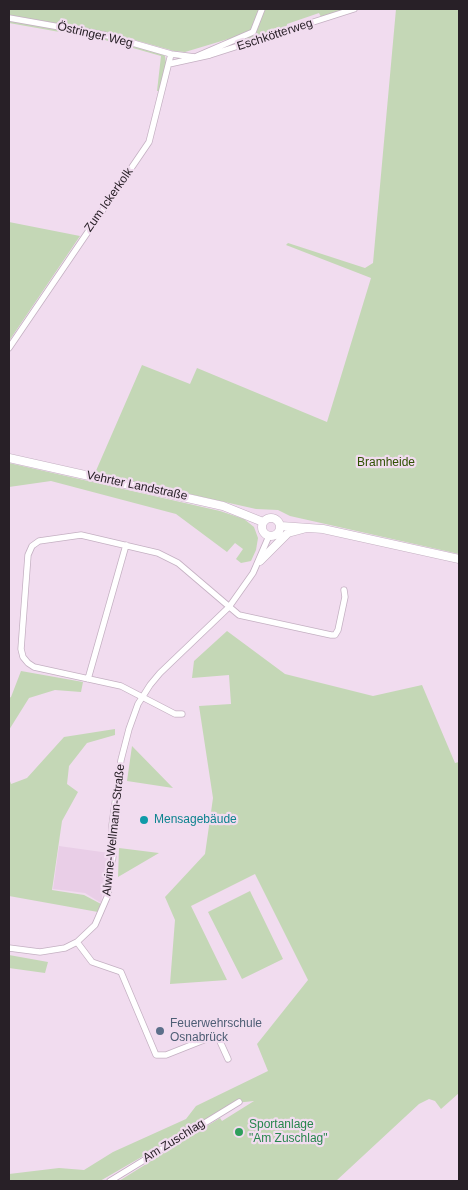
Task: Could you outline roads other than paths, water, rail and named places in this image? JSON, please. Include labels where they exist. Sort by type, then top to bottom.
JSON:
[{"type":"main road","name":"Vehrter Landstraße","points":[[9,458],[217,504],[263,522]]},
{"type":"main road","points":[[272,517],[279,521],[281,526],[276,535],[269,536],[263,531],[263,522],[272,517]]},
{"type":"main road","points":[[281,526],[309,527],[459,559]]},
{"type":"main road","points":[[260,561],[288,533],[309,527]]},
{"type":"street","points":[[195,57],[171,54],[169,64],[195,57],[252,32],[262,9]]},
{"type":"street","name":"Eschkötterweg","points":[[195,57],[210,55],[354,9]]},
{"type":"street","name":"Östringer Weg","points":[[9,18],[105,35],[171,54]]},
{"type":"street","name":"Zum Ickerkolk","points":[[9,348],[150,142],[169,64]]},
{"type":"street","points":[[182,714],[175,714],[121,686],[34,667],[23,657],[28,555],[32,546],[39,541],[71,535],[158,553],[178,563],[229,607],[244,617],[334,635],[338,630],[345,596],[344,590]]},
{"type":"street","name":"Alwine-Wellmann-Straße","points":[[9,948],[46,952],[64,948],[77,942],[95,925],[106,904],[113,856],[112,825],[121,760],[129,729],[142,697],[160,673],[229,607],[260,561],[269,536]]},
{"type":"street","points":[[88,678],[126,545]]},
{"type":"street","points":[[77,942],[92,962],[120,972],[156,1055],[166,1055],[214,1036],[218,1037],[228,1059]]},
{"type":"street","name":"Am Zuschlag","points":[[110,1181],[239,1102]]},
{"type":"place","name":"Mensagebäude","points":[[144,820]]},
{"type":"place","name":"Feuerwehrschule Osnabrück","points":[[160,1031]]},
{"type":"place","name":"Sportanlage \"Am Zuschlag\"","points":[[239,1132]]},
{"type":"park label","name":"Bramheide","points":[[386,463]]}]
